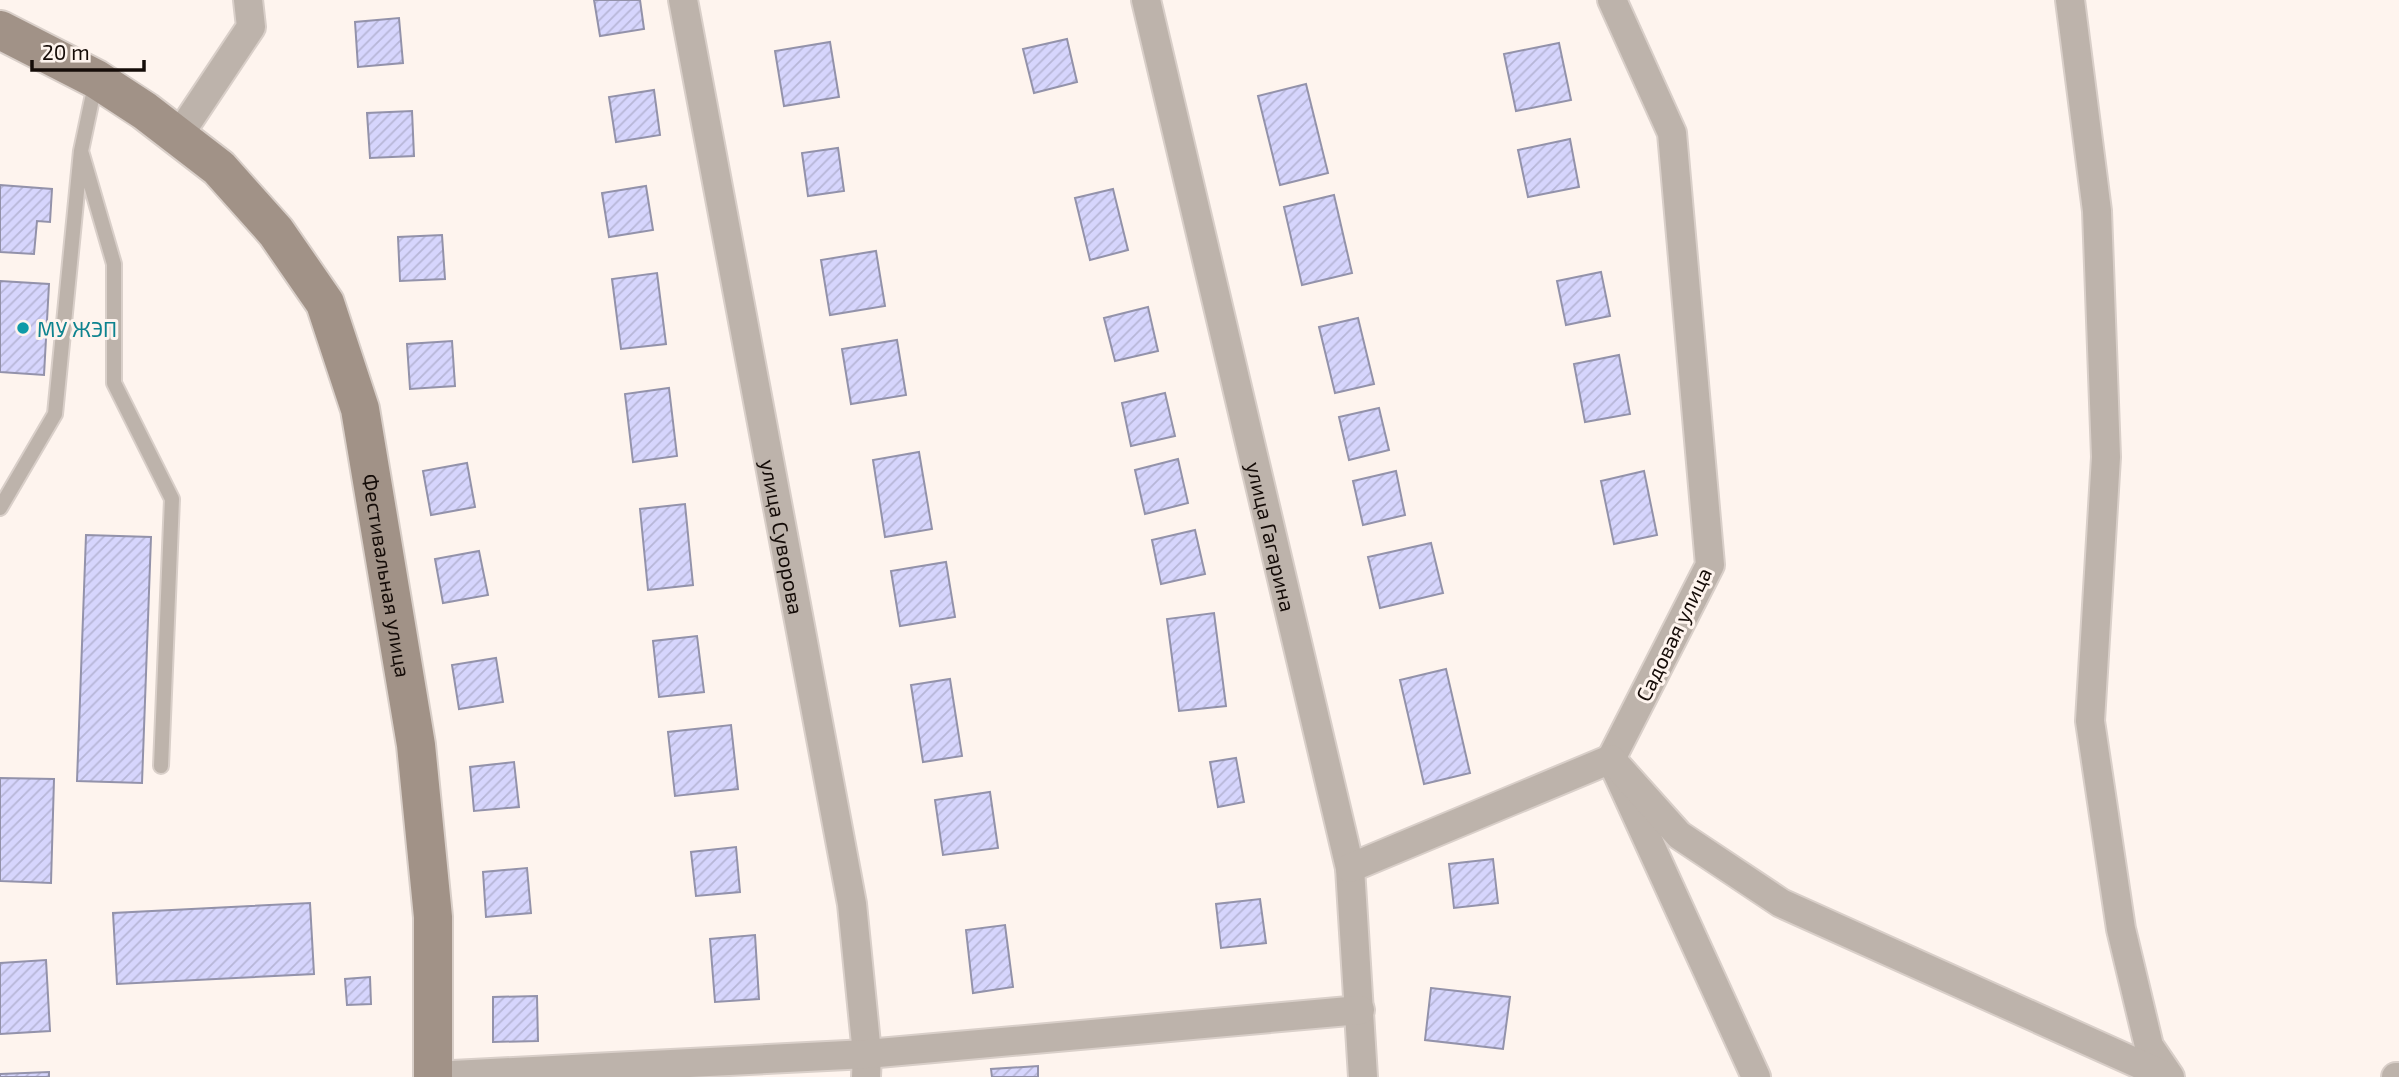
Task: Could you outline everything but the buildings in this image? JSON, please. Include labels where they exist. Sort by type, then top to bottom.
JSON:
[{"type":"main road","name":"Фестивальная улица","points":[[0,30],[96,79],[179,135],[219,168],[276,232],[325,303],[360,409],[416,745],[433,917],[433,1076]]},
{"type":"street","points":[[179,135],[251,27],[248,0]]},
{"type":"street","name":"улица Суворова","points":[[683,0],[852,904],[866,1065]]},
{"type":"street","name":"улица Гагарина","points":[[1146,0],[1350,868],[1363,1077]]},
{"type":"street","name":"Садовая улица","points":[[1611,760],[1710,565],[1672,133],[1612,0]]},
{"type":"street","points":[[2070,0],[2097,211],[2106,457],[2090,721],[2121,929],[2149,1046],[2169,1077]]},
{"type":"street","points":[[1350,868],[1611,760]]},
{"type":"street","points":[[1611,760],[1756,1077]]},
{"type":"street","points":[[1611,760],[1679,835],[1781,903],[2169,1077]]},
{"type":"street","points":[[433,1076],[866,1065],[1360,1010]]},
{"type":"lane","points":[[0,508],[55,414],[81,151],[96,79]]},
{"type":"lane","points":[[81,151],[114,264],[114,383],[172,499],[161,766]]},
{"type":"place","name":"МУ ЖЭП","points":[[23,328]]}]
